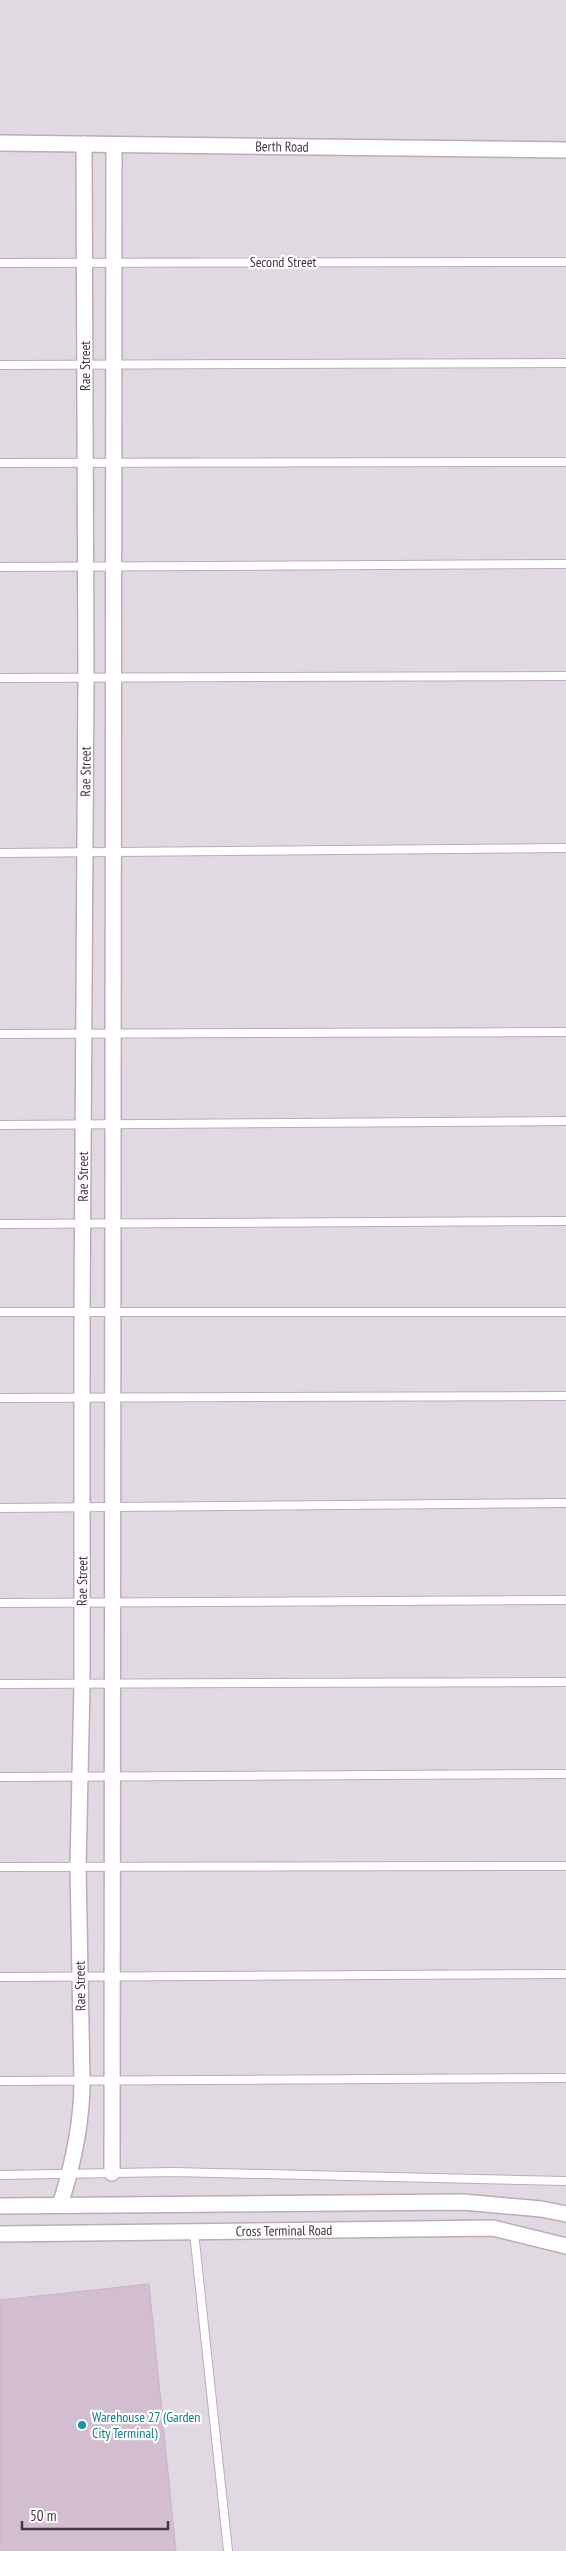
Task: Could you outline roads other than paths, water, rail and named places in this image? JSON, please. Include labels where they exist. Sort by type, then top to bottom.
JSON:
[{"type":"street","name":"Berth Road","points":[[0,143],[566,150]]},
{"type":"street","name":"Rae Street","points":[[60,2205],[70,2174],[82,2102],[78,1867],[82,1684],[82,1312],[86,852],[84,144]]},
{"type":"street","name":"Rae Street","points":[[112,2173],[114,145]]},
{"type":"street","name":"Cross Terminal Road","points":[[0,2206],[462,2202],[541,2209],[566,2214]]},
{"type":"street","name":"Cross Terminal Road","points":[[0,2234],[493,2228],[566,2246]]},
{"type":"street","points":[[0,2240],[52,2233]]},
{"type":"lane","name":"Second Street","points":[[0,263],[566,262]]},
{"type":"lane","points":[[0,364],[566,363]]},
{"type":"lane","points":[[0,463],[566,462]]},
{"type":"lane","points":[[0,567],[566,564]]},
{"type":"lane","points":[[0,678],[566,676]]},
{"type":"lane","points":[[0,853],[566,848]]},
{"type":"lane","points":[[0,1034],[566,1032]]},
{"type":"lane","points":[[0,1125],[566,1121]]},
{"type":"lane","points":[[0,1224],[566,1221]]},
{"type":"lane","points":[[0,1312],[566,1312]]},
{"type":"lane","points":[[0,1398],[566,1396]]},
{"type":"lane","points":[[0,1508],[566,1503]]},
{"type":"lane","points":[[0,1602],[566,1600]]},
{"type":"lane","points":[[0,1684],[566,1682]]},
{"type":"lane","points":[[0,1777],[566,1774]]},
{"type":"lane","points":[[0,1867],[566,1866]]},
{"type":"lane","points":[[0,1977],[566,1974]]},
{"type":"lane","points":[[0,2081],[566,2078]]},
{"type":"lane","points":[[0,2175],[172,2172],[566,2180]]},
{"type":"lane","points":[[194,2232],[228,2551]]},
{"type":"place","name":"Warehouse 27 (Garden City Terminal)","points":[[82,2425]]}]
